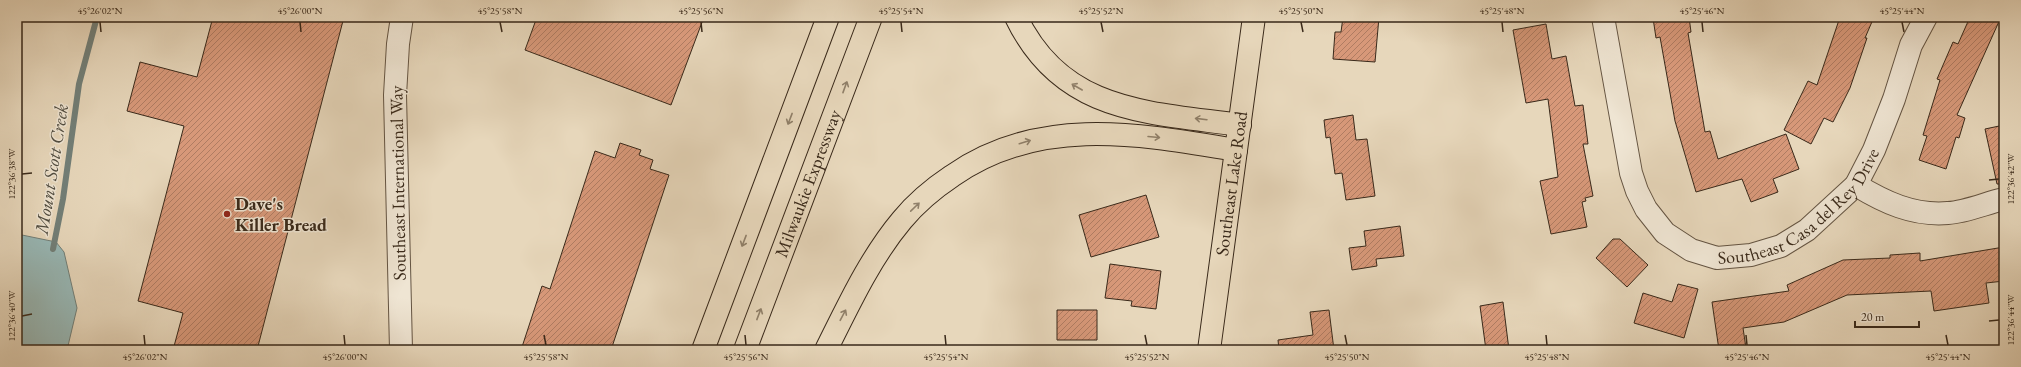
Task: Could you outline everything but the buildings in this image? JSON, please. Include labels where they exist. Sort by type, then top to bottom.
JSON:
[{"type":"main road","points":[[799,95],[821,17]]},
{"type":"main road","points":[[703,350],[828,17]]},
{"type":"main road","name":"Milwaukie Expressway","points":[[745,350],[871,17]]},
{"type":"main road","points":[[1016,17],[1024,34],[1046,63],[1074,87],[1102,100],[1133,109],[1240,124]]},
{"type":"main road","name":"Southeast Lake Road","points":[[1209,350],[1254,17]]},
{"type":"main road","points":[[826,350],[871,265],[902,219],[935,188],[967,166],[1006,148],[1033,139],[1066,134],[1118,134],[1161,137],[1236,150]]},
{"type":"street","name":"Southeast International Way","points":[[401,350],[395,89],[398,44],[402,17]]},
{"type":"street","name":"Southeast Casa del Rey Drive","points":[[1603,17],[1631,173],[1637,191],[1646,209],[1665,233],[1691,250],[1717,258],[1751,255],[1781,246],[1807,230],[1856,185],[1874,150],[1894,99],[1911,45],[1926,17]]},
{"type":"street","points":[[1856,185],[1898,207],[1923,213],[1948,213],[2004,199]]},
{"type":"water","points":[[22,235],[56,242],[64,252],[77,308],[67,350],[17,350],[17,238]]},
{"type":"waterway","name":"Mount Scott Creek","points":[[53,249],[63,199],[79,84],[97,17]]},
{"type":"place","name":"Dave's Killer Bread","points":[[227,214]]}]
